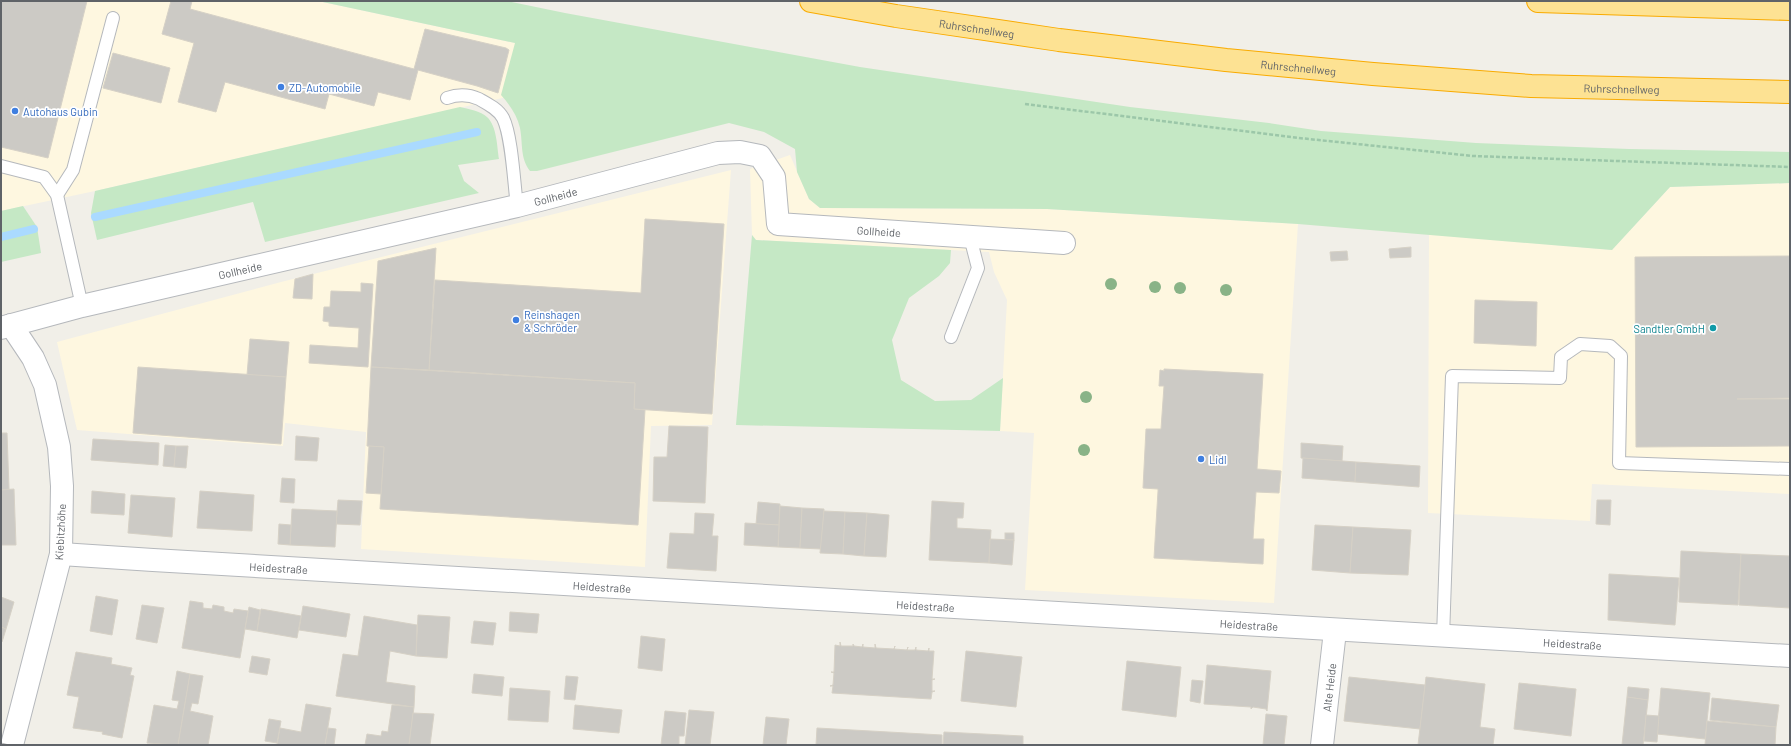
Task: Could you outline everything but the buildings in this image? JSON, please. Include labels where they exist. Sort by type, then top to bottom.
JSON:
[{"type":"highway","name":"Ruhrschnellweg","points":[[811,1],[896,16],[1059,40],[1226,60],[1373,74],[1531,86],[1790,92]]},
{"type":"highway","points":[[1538,1],[1790,9]]},
{"type":"street","name":"Gollheide","points":[[6,326],[82,306],[516,206],[718,153],[740,152],[760,156],[774,177],[778,224],[1064,243]]},
{"type":"street","name":"Kiebitzhöhe","points":[[6,326],[34,358],[45,385],[51,406],[59,447],[61,473],[61,554],[12,745]]},
{"type":"street","name":"Heidestraße","points":[[61,554],[1335,631],[1790,656]]},
{"type":"street","name":"Alte Heide","points":[[1322,745],[1335,631]]},
{"type":"lane","points":[[57,196],[73,170],[113,18]]},
{"type":"lane","points":[[447,98],[458,94],[474,97],[495,109],[503,118],[508,134],[516,206]]},
{"type":"lane","points":[[1,166],[44,177],[57,196],[82,306]]},
{"type":"lane","points":[[951,337],[978,268],[970,236]]},
{"type":"lane","points":[[1442,636],[1452,376],[1560,378],[1561,357],[1580,344],[1610,346],[1621,356],[1619,463],[1790,469]]},
{"type":"path","points":[[1025,104],[1299,138],[1473,156],[1790,167]]},
{"type":"shaded area","points":[[1,1],[318,1],[529,46],[511,96],[1,211]]},
{"type":"shaded area","points":[[790,155],[809,199],[820,208],[1047,209],[1298,224],[1274,603],[1025,590],[1034,433],[1000,431],[1007,300],[994,272],[989,252],[756,240],[752,235],[750,169]]},
{"type":"shaded area","points":[[731,170],[712,425],[651,426],[645,567],[361,549],[366,432],[285,423],[283,446],[77,430],[57,342],[281,282]]},
{"type":"shaded area","points":[[1790,183],[1790,494],[1592,484],[1590,521],[1428,513],[1429,234],[1612,250],[1670,187]]},
{"type":"green space","points":[[318,1],[507,1],[860,67],[1130,107],[1269,123],[1321,131],[1476,143],[1629,149],[1790,152],[1790,183],[1670,187],[1612,250],[1298,224],[1047,209],[820,208],[809,199],[797,172],[795,149],[764,132],[729,123],[537,171],[530,171],[523,156],[520,128],[517,119],[510,106],[501,95],[515,43]]},
{"type":"green space","points":[[460,107],[478,112],[487,117],[495,131],[499,159],[458,165],[464,181],[479,193],[265,242],[253,202],[97,240],[91,213],[95,191]]},
{"type":"green space","points":[[23,206],[37,227],[41,253],[1,262],[1,211]]},
{"type":"green space","points":[[752,235],[756,240],[951,250],[950,263],[939,276],[909,298],[892,340],[901,380],[935,401],[971,400],[1003,378],[1000,431],[736,425]]},
{"type":"waterway","points":[[95,217],[477,132]]},
{"type":"waterway","points":[[1,237],[34,229]]},
{"type":"tram line","points":[[1,743],[9,745]]},
{"type":"place","name":"ZD-Automobile","points":[[281,87]]},
{"type":"place","name":"Autohaus Gubin","points":[[15,111]]},
{"type":"place","name":"Reinshagen & Schröder","points":[[516,320]]},
{"type":"place","name":"Sandtler GmbH","points":[[1713,328]]},
{"type":"place","name":"Lidl","points":[[1201,459]]}]
